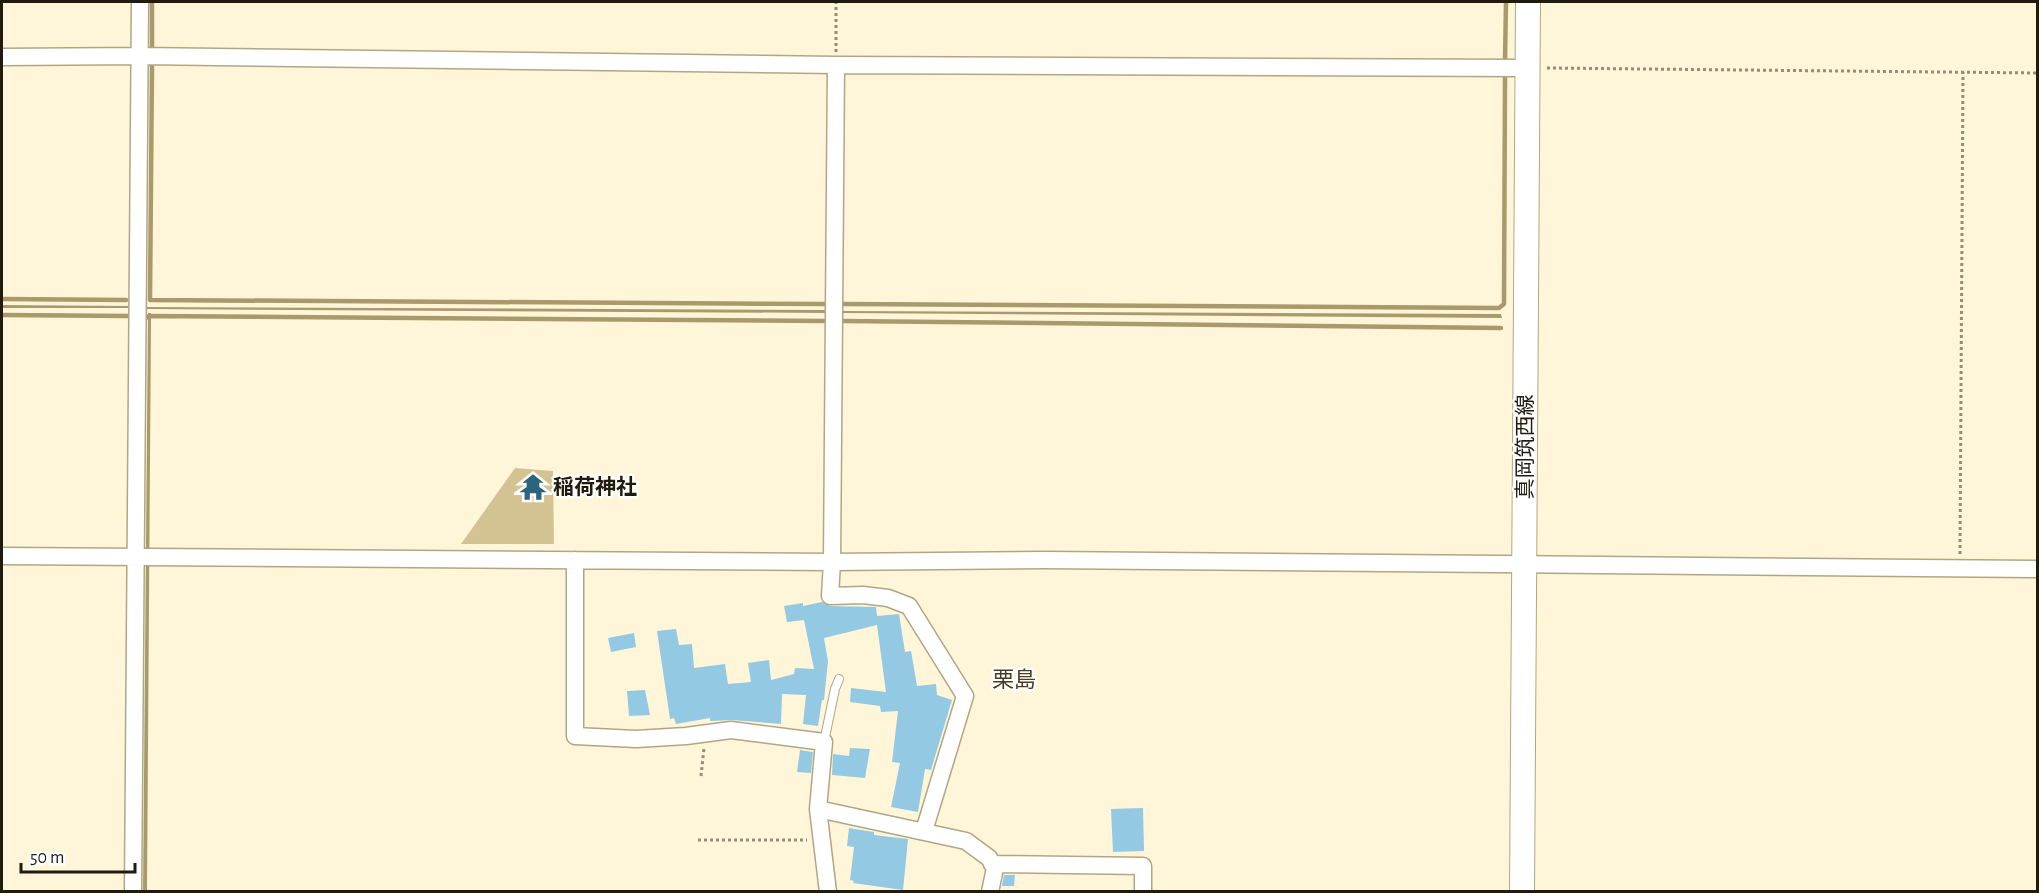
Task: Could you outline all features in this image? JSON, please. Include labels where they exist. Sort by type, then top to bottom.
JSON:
[{"type":"main road","name":"真岡筑西線","points":[[1522,891],[1528,2]]},
{"type":"street","points":[[133,891],[144,557],[140,2]]},
{"type":"street","points":[[2,57],[140,56],[836,65],[1528,68]]},
{"type":"street","points":[[836,65],[830,596],[863,594],[888,598],[909,606],[965,696],[924,831]]},
{"type":"street","points":[[2,556],[832,562],[1044,560],[2037,569]]},
{"type":"street","points":[[575,560],[575,736],[636,739],[731,730],[824,742],[818,809],[828,891]]},
{"type":"street","points":[[818,809],[966,841],[989,858],[995,868],[990,891]]},
{"type":"street","points":[[992,864],[1143,866],[1143,891]]},
{"type":"lane","points":[[824,742],[839,679]]},
{"type":"path","points":[[836,2],[836,65]]},
{"type":"path","points":[[1528,68],[2037,73]]},
{"type":"path","points":[[1960,568],[1963,71]]},
{"type":"path","points":[[701,776],[705,753],[704,734]]},
{"type":"path","points":[[698,840],[822,840]]},
{"type":"shaded area","points":[[2,305],[130,306],[130,308],[2,308]]},
{"type":"shaded area","points":[[145,307],[827,310],[827,313],[145,309]]},
{"type":"shaded area","points":[[841,311],[1501,314],[1502,318],[841,313]]},
{"type":"shaded area","points":[[148,313],[151,313],[151,316],[147,891],[143,892]]},
{"type":"shaded area","points":[[515,468],[553,471],[554,544],[461,544]]},
{"type":"building","points":[[822,602],[830,606],[876,607],[877,616],[899,614],[905,652],[911,651],[917,686],[936,684],[937,695],[952,700],[931,770],[925,769],[918,812],[891,807],[900,763],[892,762],[898,711],[881,712],[880,706],[850,702],[851,688],[886,692],[877,625],[824,638],[828,661],[824,700],[822,700],[818,726],[803,724],[806,695],[782,694],[781,724],[732,720],[710,721],[710,718],[676,724],[674,718],[670,719],[657,631],[676,629],[679,645],[692,644],[694,668],[725,664],[728,684],[751,682],[748,663],[769,660],[771,680],[794,674],[795,668],[814,669],[804,620],[787,622],[784,606],[803,603],[803,606]]},
{"type":"building","points":[[634,633],[636,647],[611,652],[608,638]]},
{"type":"building","points":[[645,690],[650,715],[629,716],[627,691]]},
{"type":"building","points":[[850,748],[870,749],[865,778],[832,775],[833,754],[849,756]]},
{"type":"building","points":[[800,750],[813,752],[811,773],[797,772]]},
{"type":"building","points":[[1143,808],[1144,851],[1113,852],[1111,809]]},
{"type":"building","points":[[849,828],[874,832],[874,835],[908,839],[903,890],[853,883],[854,881],[850,880],[854,847],[847,846]]},
{"type":"building","points":[[1004,875],[1015,875],[1014,886],[1002,886]]},
{"type":"waterway","points":[[152,2],[152,51]]},
{"type":"waterway","points":[[1505,61],[1506,2]]},
{"type":"waterway","points":[[152,66],[150,300],[825,304]]},
{"type":"waterway","points":[[841,304],[1499,308],[1504,304],[1505,78]]},
{"type":"waterway","points":[[2,299],[126,300]]},
{"type":"waterway","points":[[2,315],[129,316]]},
{"type":"waterway","points":[[149,318],[149,316],[824,321]]},
{"type":"waterway","points":[[842,321],[1501,328]]},
{"type":"place","name":"稲荷神社","points":[[533,487]]},
{"type":"district","name":"栗島","points":[[1014,680]]}]
